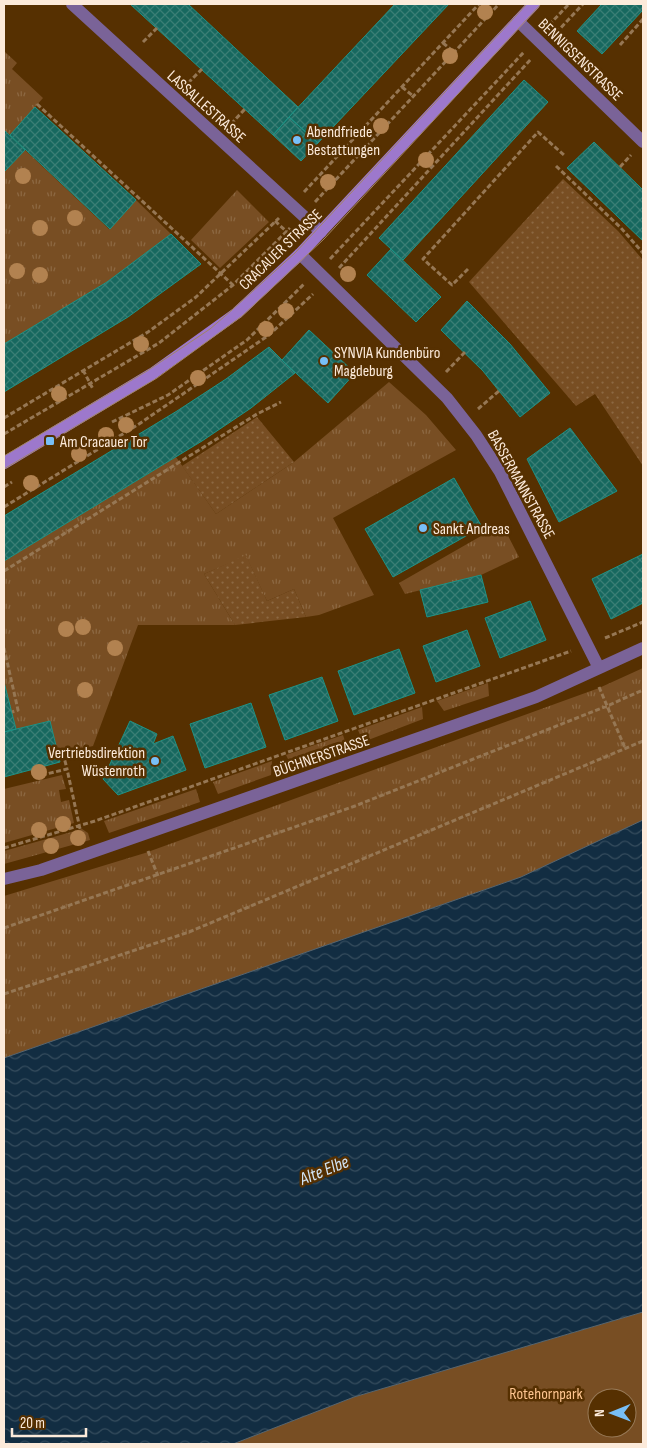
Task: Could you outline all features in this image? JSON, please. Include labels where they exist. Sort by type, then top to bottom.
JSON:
[{"type":"main road","name":"CRACAUER STRASSE","points":[[4,463],[184,353],[237,313],[300,254],[534,4]]},
{"type":"street","name":"LASSALLESTRASSE","points":[[72,4],[321,232]]},
{"type":"street","name":"BENNIGSENSTRASSE","points":[[518,21],[643,142]]},
{"type":"street","name":"BASSERMANNSTRASSE","points":[[300,254],[433,385],[465,420],[500,472],[599,668]]},
{"type":"street","name":"BÜCHNERSTRASSE","points":[[4,880],[41,870],[536,696],[643,648]]},
{"type":"path","name":"CRACAUER STRASSE","points":[[4,418],[148,332],[196,296],[292,205],[479,4]]},
{"type":"path","points":[[490,4],[494,8]]},
{"type":"path","name":"CRACAUER STRASSE","points":[[4,434],[159,343],[233,286],[287,232],[499,4]]},
{"type":"path","points":[[536,39],[569,4]]},
{"type":"path","points":[[620,44],[643,19]]},
{"type":"path","points":[[638,24],[643,28]]},
{"type":"path","points":[[143,42],[156,28]]},
{"type":"path","points":[[443,42],[454,52]]},
{"type":"path","points":[[188,84],[202,69]]},
{"type":"path","points":[[402,87],[413,96]]},
{"type":"path","points":[[37,104],[59,127],[233,286]]},
{"type":"path","points":[[231,124],[245,108]]},
{"type":"path","points":[[363,129],[373,139]]},
{"type":"path","points":[[468,269],[452,286],[423,259],[538,132],[565,156]]},
{"type":"path","points":[[556,166],[621,228],[643,253]]},
{"type":"path","points":[[275,221],[287,232]]},
{"type":"path","points":[[433,385],[465,352]]},
{"type":"path","points":[[465,420],[500,390]]},
{"type":"path","points":[[4,571],[281,402]]},
{"type":"path","name":"BÜCHNERSTRASSE","points":[[4,848],[80,826],[588,645],[643,622]]},
{"type":"path","points":[[4,651],[18,710],[12,712]]},
{"type":"path","points":[[4,928],[355,806],[643,690]]},
{"type":"path","points":[[607,706],[625,748]]},
{"type":"path","points":[[4,994],[189,932],[643,741]]},
{"type":"path","points":[[63,753],[86,854]]},
{"type":"path","points":[[32,770],[34,777],[67,769]]},
{"type":"path","points":[[142,835],[158,876]]},
{"type":"green space","points":[[4,51],[17,63],[12,69],[43,98],[10,135],[4,130]]},
{"type":"green space","points":[[25,150],[109,229],[136,200],[171,234],[107,282],[4,344],[4,172]]},
{"type":"green space","points":[[563,179],[618,231],[643,260],[643,466],[595,394],[576,406],[469,282]]},
{"type":"green space","points":[[237,190],[269,222],[220,268],[191,240]]},
{"type":"green space","points":[[389,382],[426,415],[456,450],[333,518],[374,595],[319,615],[306,617],[294,589],[267,601],[246,556],[204,574],[235,625],[138,625],[93,746],[58,754],[50,721],[16,729],[4,682],[4,561],[176,457],[216,514],[294,462]]},
{"type":"green space","points":[[257,417],[294,462],[216,514],[182,466]]},
{"type":"green space","points":[[502,524],[519,557],[481,575],[405,594],[399,583]]},
{"type":"green space","points":[[246,555],[267,601],[294,589],[306,617],[235,625],[204,574]]},
{"type":"green space","points":[[643,668],[643,820],[521,877],[4,1058],[4,896],[145,853],[599,688]]},
{"type":"green space","points":[[488,683],[489,696],[444,711],[437,701]]},
{"type":"green space","points":[[422,707],[423,719],[363,742],[358,730]]},
{"type":"green space","points":[[343,735],[347,747],[292,767],[286,755]]},
{"type":"green space","points":[[272,761],[271,775],[218,794],[213,782]]},
{"type":"green space","points":[[62,775],[66,789],[59,790],[61,802],[69,800],[74,823],[4,843],[4,789]]},
{"type":"green space","points":[[196,789],[200,802],[109,833],[104,821]]},
{"type":"green space","points":[[82,829],[88,833],[90,840],[4,864],[4,851]]},
{"type":"green space","name":"Rotehornpark","points":[[643,1312],[643,1444],[233,1444],[354,1397]]},
{"type":"water","name":"Alte Elbe","points":[[643,820],[643,1312],[354,1397],[233,1444],[4,1444],[4,1058],[521,877]]},
{"type":"building","points":[[130,4],[188,4],[298,107],[273,135]]},
{"type":"building","points":[[395,4],[449,4],[318,143],[289,117]]},
{"type":"building","points":[[602,4],[643,4],[643,10],[602,54],[577,31]]},
{"type":"building","points":[[524,80],[548,102],[403,260],[379,238]]},
{"type":"building","points":[[35,107],[136,200],[110,229],[10,135]]},
{"type":"building","points":[[289,117],[318,143],[301,161],[273,135]]},
{"type":"building","points":[[4,130],[25,150],[4,172]]},
{"type":"building","points":[[594,142],[643,190],[643,241],[567,168]]},
{"type":"building","points":[[171,234],[201,264],[128,317],[4,392],[4,344],[107,282]]},
{"type":"building","points":[[391,249],[441,297],[416,322],[367,275]]},
{"type":"building","points":[[467,301],[510,344],[550,393],[520,417],[483,371],[441,330]]},
{"type":"building","points":[[309,330],[355,373],[328,403],[282,360]]},
{"type":"building","points":[[269,347],[295,373],[251,408],[202,441],[4,561],[4,516],[177,411],[226,379]]},
{"type":"building","points":[[570,428],[617,491],[559,522],[527,459]]},
{"type":"building","name":"Sankt Andreas","points":[[454,478],[482,527],[393,577],[365,529]]},
{"type":"building","points":[[643,554],[643,603],[611,619],[592,579]]},
{"type":"building","points":[[481,575],[488,602],[427,617],[420,590]]},
{"type":"building","points":[[530,601],[546,640],[500,658],[485,618]]},
{"type":"building","points":[[467,630],[480,666],[436,682],[423,646]]},
{"type":"building","points":[[399,649],[415,693],[354,715],[338,671]]},
{"type":"building","points":[[322,677],[338,721],[285,740],[269,695]]},
{"type":"building","points":[[4,682],[16,729],[4,732]]},
{"type":"building","points":[[251,703],[266,747],[205,768],[190,724]]},
{"type":"building","points":[[50,721],[60,762],[4,777],[4,732]]},
{"type":"building","points":[[130,721],[157,734],[153,744],[173,736],[186,770],[118,795],[103,779]]},
{"type":"tram line","points":[[4,456],[147,371],[210,329],[232,310],[295,253],[527,4]]},
{"type":"tram line","points":[[4,469],[157,378],[242,316],[324,239],[541,4]]},
{"type":"place","name":"Abendfriede Bestattungen","points":[[297,140]]},
{"type":"place","name":"SYNVIA Kundenbüro Magdeburg","points":[[324,361]]},
{"type":"place","name":"Am Cracauer Tor","points":[[50,441]]},
{"type":"place","name":"Sankt Andreas","points":[[423,528]]},
{"type":"place","name":"Vertriebsdirektion Wüstenroth","points":[[155,761]]}]
